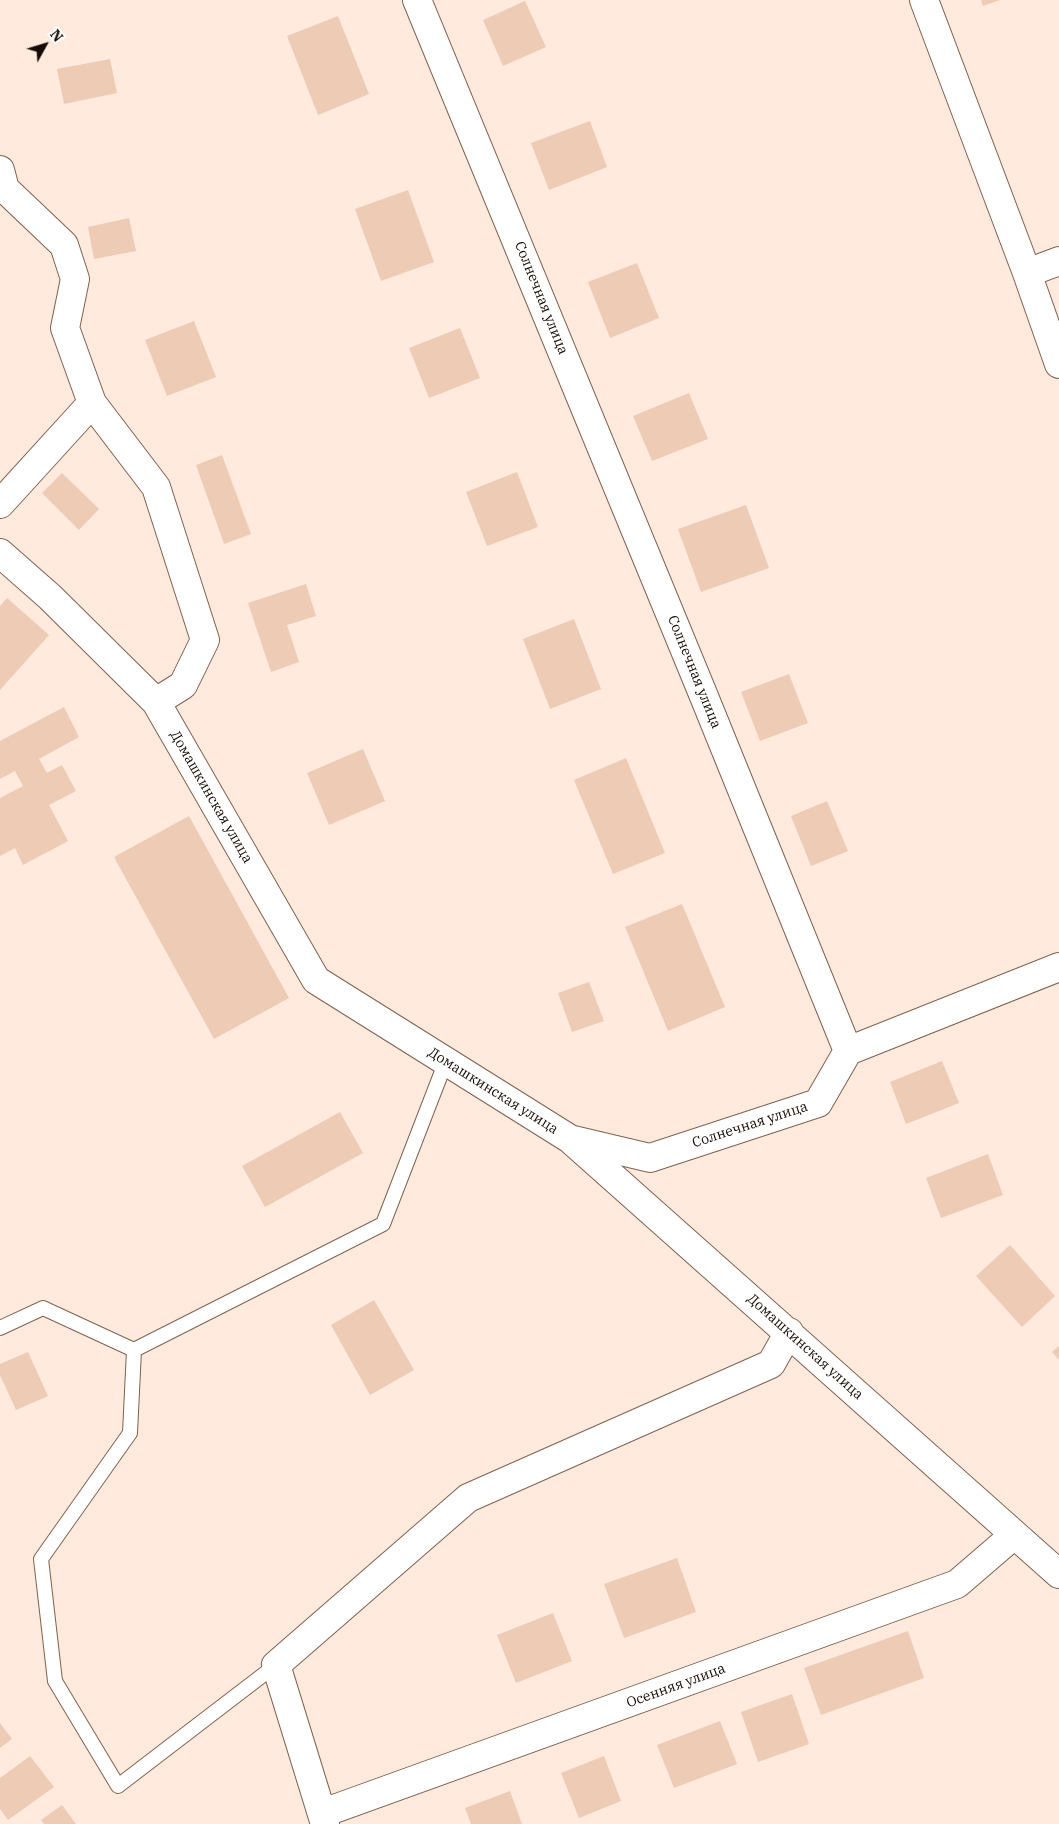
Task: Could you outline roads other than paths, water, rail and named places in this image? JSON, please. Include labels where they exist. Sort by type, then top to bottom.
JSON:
[{"type":"street","name":"Солнечная улица","points":[[417,0],[848,1051],[818,1103],[650,1158],[570,1139]]},
{"type":"street","points":[[924,0],[1027,273],[1059,364]]},
{"type":"street","points":[[0,170],[5,189],[64,245],[75,279],[65,328],[92,403],[156,487],[205,640],[183,685],[156,702]]},
{"type":"street","points":[[1027,273],[1059,261]]},
{"type":"street","points":[[0,504],[92,403]]},
{"type":"street","name":"Домашкинская улица","points":[[0,554],[50,597],[156,702],[316,980],[570,1139],[1059,1574]]},
{"type":"street","points":[[848,1051],[1059,968]]},
{"type":"street","points":[[324,1818],[276,1665],[468,1498],[771,1364],[789,1332]]},
{"type":"street","name":"Осенняя улица","points":[[324,1818],[957,1584],[1014,1535]]},
{"type":"lane","points":[[134,1350],[383,1224],[446,1061]]},
{"type":"lane","points":[[0,1328],[43,1308],[134,1350]]},
{"type":"lane","points":[[134,1350],[130,1433],[41,1559],[55,1681],[118,1786],[276,1665]]}]
